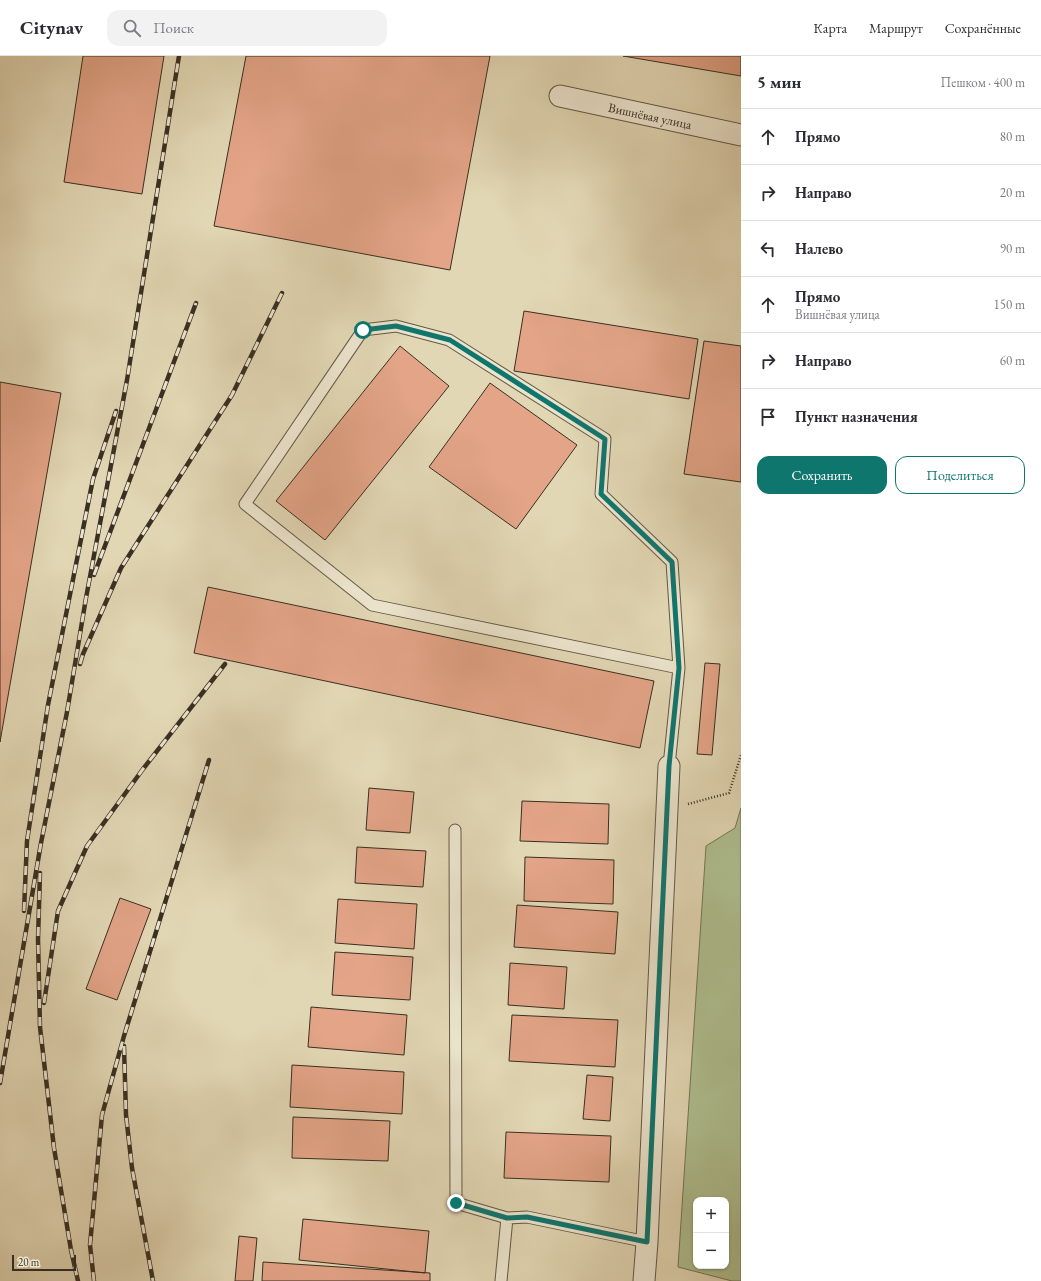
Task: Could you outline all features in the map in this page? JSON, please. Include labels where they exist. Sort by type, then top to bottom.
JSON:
[{"type":"street","name":"Вишнёвая улица","points":[[560,96],[741,135]]},
{"type":"street","points":[[644,1281],[669,766]]},
{"type":"lane","points":[[669,766],[679,668],[672,562],[601,494],[605,439],[450,340],[396,326],[363,330],[245,504],[372,605],[679,668]]},
{"type":"lane","points":[[455,830],[456,1203],[507,1218],[527,1217],[647,1242]]},
{"type":"lane","points":[[501,1281],[507,1218]]},
{"type":"path","points":[[667,810],[729,793],[741,755]]},
{"type":"green space","points":[[741,808],[741,1281],[732,1281],[678,1267],[706,846],[735,828]]},
{"type":"building","points":[[83,56],[164,56],[142,194],[64,182]]},
{"type":"building","points":[[246,56],[490,56],[450,270],[214,226]]},
{"type":"building","points":[[623,56],[741,56],[741,76]]},
{"type":"building","points":[[524,311],[698,339],[689,399],[514,371]]},
{"type":"building","points":[[704,341],[741,346],[741,482],[684,474]]},
{"type":"building","points":[[400,346],[449,386],[325,540],[276,501]]},
{"type":"building","points":[[0,382],[61,393],[0,742]]},
{"type":"building","points":[[490,383],[577,445],[516,529],[429,467]]},
{"type":"building","points":[[208,587],[654,681],[640,748],[194,653]]},
{"type":"building","points":[[705,663],[720,664],[712,755],[697,754]]},
{"type":"building","points":[[369,788],[414,792],[410,833],[366,830]]},
{"type":"building","points":[[522,801],[609,804],[608,844],[520,841]]},
{"type":"building","points":[[357,847],[426,851],[423,887],[355,883]]},
{"type":"building","points":[[525,857],[614,860],[613,904],[524,901]]},
{"type":"building","points":[[120,898],[151,909],[117,1000],[86,989]]},
{"type":"building","points":[[338,899],[417,904],[414,949],[335,943]]},
{"type":"building","points":[[517,905],[618,912],[615,954],[514,947]]},
{"type":"building","points":[[335,952],[413,957],[410,1000],[332,995]]},
{"type":"building","points":[[510,963],[567,967],[564,1009],[508,1005]]},
{"type":"building","points":[[311,1007],[407,1015],[404,1055],[308,1047]]},
{"type":"building","points":[[512,1015],[618,1020],[615,1067],[509,1061]]},
{"type":"building","points":[[292,1065],[404,1072],[402,1114],[290,1107]]},
{"type":"building","points":[[587,1075],[613,1077],[610,1121],[583,1119]]},
{"type":"building","points":[[293,1117],[390,1121],[388,1161],[292,1158]]},
{"type":"building","points":[[506,1132],[611,1136],[609,1182],[504,1178]]},
{"type":"building","points":[[303,1219],[429,1231],[425,1273],[299,1260]]},
{"type":"building","points":[[239,1236],[257,1238],[253,1281],[235,1281]]},
{"type":"building","points":[[263,1262],[430,1273],[430,1281],[262,1281]]},
{"type":"railway","points":[[0,1083],[41,843],[67,712],[86,598],[127,380],[179,56]]},
{"type":"railway","points":[[80,664],[121,568],[232,395],[282,293]]},
{"type":"railway","points":[[94,575],[196,303]]},
{"type":"railway","points":[[24,911],[27,841],[48,705],[93,479],[116,411]]},
{"type":"railway","points":[[44,1003],[58,911],[87,846],[143,769],[225,664]]},
{"type":"railway","points":[[94,1281],[90,1245],[102,1115],[124,1036],[209,760]]},
{"type":"railway","points":[[40,873],[38,939],[40,1027],[54,1148],[71,1250],[78,1281]]},
{"type":"railway","points":[[124,1046],[126,1115],[132,1168],[153,1281]]},
{"type":"route","points":[[363,330],[396,326],[450,340],[605,439],[601,494],[672,562],[679,668],[669,766],[647,1242],[527,1217],[507,1218],[456,1203]]}]
